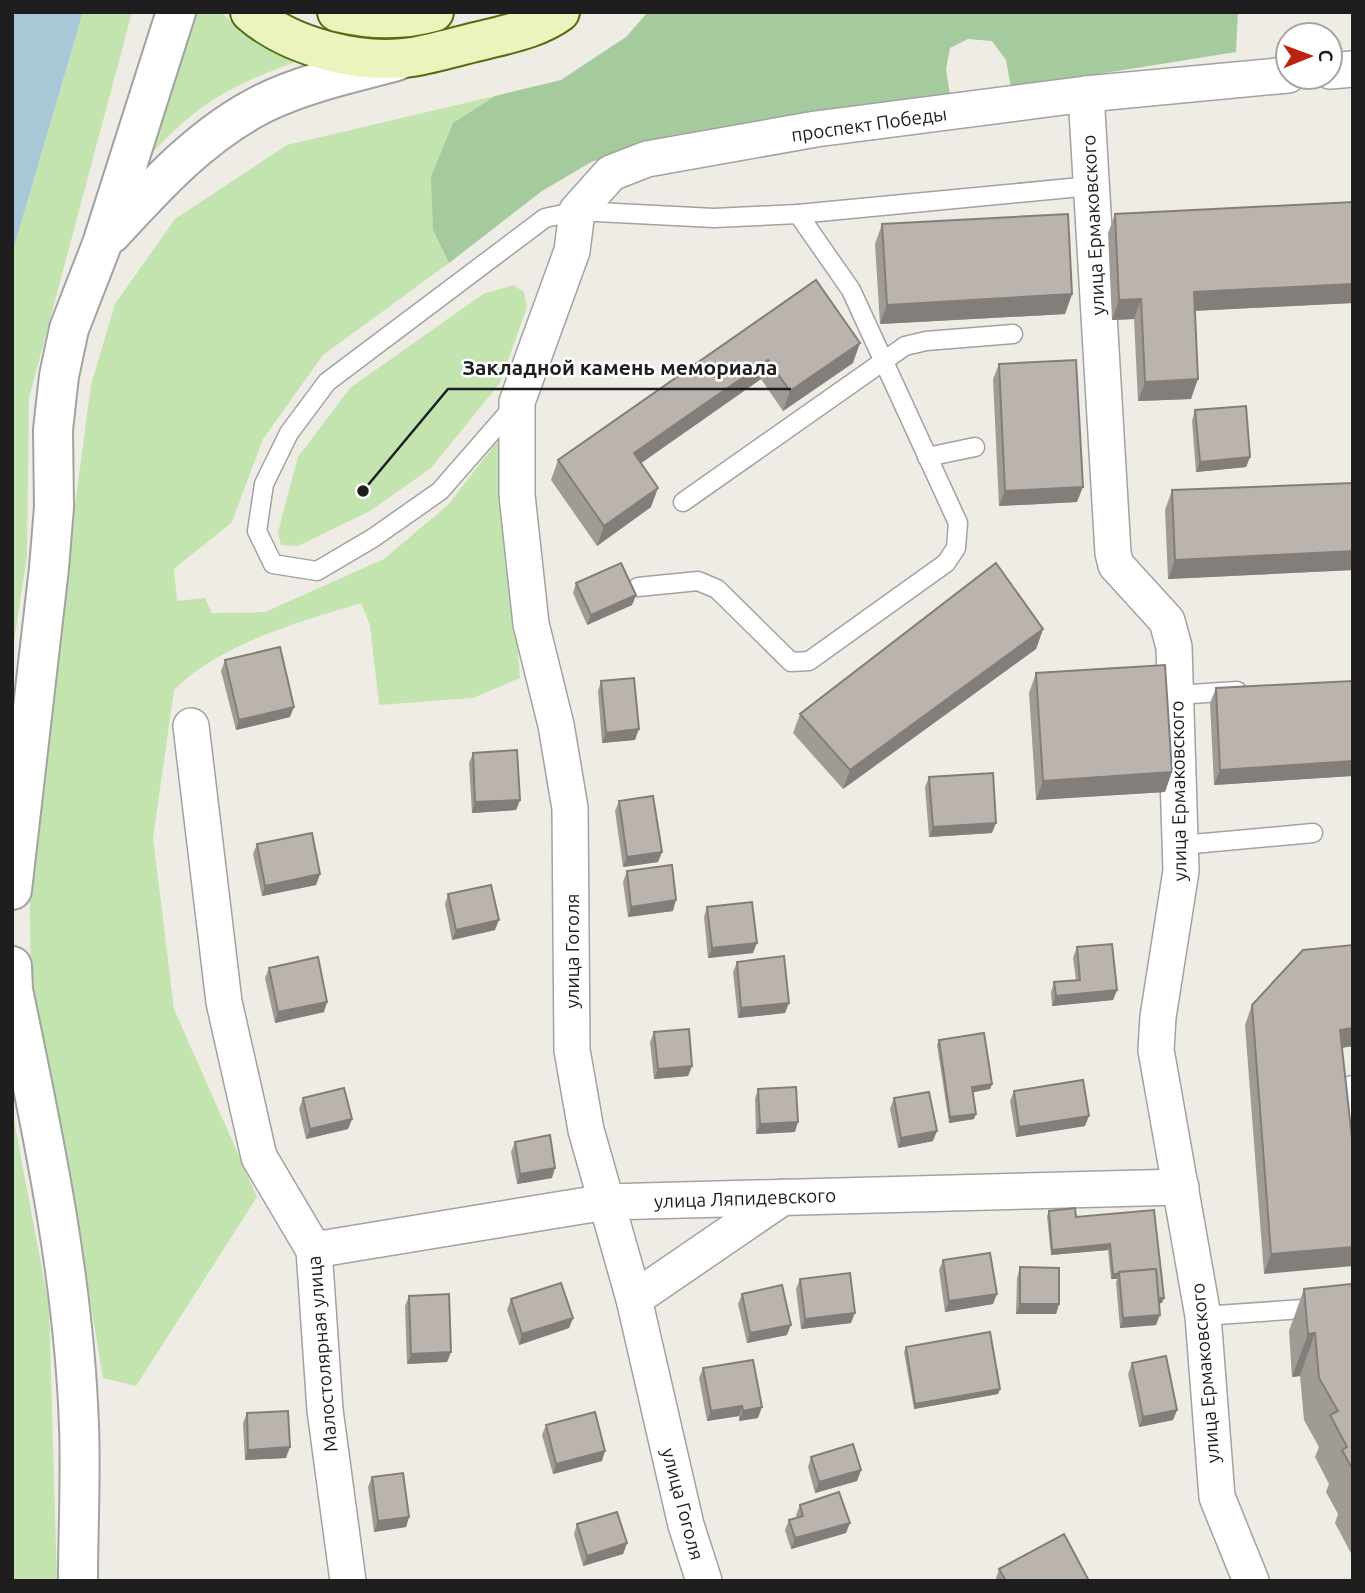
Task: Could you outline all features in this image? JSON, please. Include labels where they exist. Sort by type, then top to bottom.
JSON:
[{"type":"main road","points":[[250,12],[281,32],[309,44],[340,52],[410,57],[523,30],[560,12]]},
{"type":"main road","points":[[337,12],[363,18],[391,19],[435,12]]},
{"type":"street","points":[[102,244],[166,12]]},
{"type":"street","points":[[12,890],[50,568],[54,507],[53,430],[59,376],[69,329],[102,244],[176,12]]},
{"type":"street","points":[[102,244],[161,180],[226,126],[265,102],[410,57]]},
{"type":"street","name":"проспект Победы","points":[[577,211],[611,173],[647,159],[816,129],[1086,94],[1274,76]]},
{"type":"street","name":"улица Ермаковского","points":[[1086,94],[1113,553],[1115,565],[1167,621],[1173,633],[1180,880],[1158,1017],[1156,1050],[1203,1316],[1217,1497],[1251,1581]]},
{"type":"street","name":"улица Гоголя","points":[[577,211],[572,251],[551,316],[517,402],[517,495],[531,624],[556,725],[570,808],[572,1050],[586,1130],[634,1298],[686,1525],[704,1581]]},
{"type":"street","name":"Малостолярная улица","points":[[191,726],[224,1002],[259,1157],[313,1250],[325,1410],[348,1581]]},
{"type":"street","points":[[12,966],[13,990],[46,1147],[67,1285],[79,1426],[78,1581]]},
{"type":"street","name":"улица Ляпидевского","points":[[313,1250],[606,1202],[1181,1186]]},
{"type":"street","points":[[634,1298],[783,1197]]},
{"type":"lane","points":[[517,402],[440,491],[373,538],[317,571],[273,564],[257,531],[264,484],[289,433],[327,382],[545,218],[577,211],[714,218],[798,214],[1091,186]]},
{"type":"lane","points":[[638,587],[698,581],[718,589],[791,662],[808,661],[946,563],[956,548],[958,523],[851,290],[798,214]]},
{"type":"lane","points":[[682,502],[905,346],[926,341],[1013,334]]},
{"type":"lane","points":[[927,457],[975,447]]},
{"type":"lane","points":[[1176,695],[1249,691]]},
{"type":"lane","points":[[1181,845],[1313,833]]},
{"type":"lane","points":[[1353,1085],[1349,1086],[1353,1119]]},
{"type":"lane","points":[[1203,1316],[1331,1307],[1353,1294]]},
{"type":"green space","points":[[83,12],[132,12],[29,398],[27,557],[12,653],[12,254]]},
{"type":"green space","points":[[191,12],[221,12],[243,33],[301,60],[254,78],[216,98],[182,124],[146,160]]},
{"type":"green space","points":[[648,12],[1238,12],[1236,52],[1011,88],[1006,60],[992,41],[968,39],[950,48],[946,69],[951,102],[593,161],[542,191],[449,263],[433,230],[431,177],[453,123],[495,96],[561,80],[626,37]]},
{"type":"green space","points":[[495,96],[453,123],[433,230],[449,263],[323,355],[263,439],[232,522],[174,569],[177,601],[205,598],[212,613],[265,612],[384,559],[448,505],[502,435],[520,678],[473,698],[379,705],[370,625],[361,603],[287,626],[237,647],[214,659],[174,690],[153,838],[174,1009],[257,1197],[136,1386],[103,1378],[68,1166],[31,983],[29,849],[91,385],[115,304],[175,219],[287,145]]},
{"type":"green space","points":[[513,285],[524,292],[527,307],[500,383],[431,468],[370,511],[298,546],[281,545],[278,532],[298,457],[350,388],[483,294]]},
{"type":"green space","points":[[12,1110],[49,1306],[57,1581],[13,1581]]},
{"type":"water","points":[[12,12],[83,12],[12,254]]},
{"type":"building","points":[[1353,202],[1353,284],[1194,292],[1198,379],[1145,382],[1141,299],[1119,300],[1115,214]]},
{"type":"building","points":[[1068,214],[1072,294],[887,305],[882,224]]},
{"type":"building","points":[[816,280],[860,343],[790,391],[768,360],[634,453],[658,488],[604,526],[558,460]]},
{"type":"building","points":[[1076,360],[1083,487],[1005,491],[999,364]]},
{"type":"building","points":[[1246,406],[1250,457],[1200,462],[1195,410]]},
{"type":"building","points":[[1353,483],[1353,551],[1175,560],[1172,490]]},
{"type":"building","points":[[621,563],[636,595],[591,615],[576,583]]},
{"type":"building","points":[[996,563],[1043,629],[850,770],[800,714]]},
{"type":"building","points":[[280,647],[294,707],[239,720],[225,660]]},
{"type":"building","points":[[1165,665],[1172,772],[1043,781],[1036,673]]},
{"type":"building","points":[[634,678],[639,729],[606,733],[601,681]]},
{"type":"building","points":[[1352,681],[1353,761],[1220,770],[1216,688]]},
{"type":"building","points":[[517,750],[520,800],[475,802],[473,753]]},
{"type":"building","points":[[993,773],[996,823],[933,827],[929,777]]},
{"type":"building","points":[[653,796],[662,852],[627,857],[619,801]]},
{"type":"building","points":[[312,833],[320,874],[265,886],[257,844]]},
{"type":"building","points":[[672,865],[676,900],[631,907],[627,871]]},
{"type":"building","points":[[491,885],[499,920],[456,930],[448,894]]},
{"type":"building","points":[[752,902],[757,943],[712,948],[707,907]]},
{"type":"building","points":[[1112,944],[1117,990],[1056,996],[1054,982],[1080,980],[1077,947]]},
{"type":"building","points":[[1353,945],[1353,1028],[1340,1030],[1353,1147],[1353,1247],[1271,1254],[1252,1005],[1303,950]]},
{"type":"building","points":[[784,956],[789,1003],[741,1008],[737,962]]},
{"type":"building","points":[[318,957],[327,1002],[278,1012],[269,968]]},
{"type":"building","points":[[689,1029],[692,1066],[658,1069],[654,1032]]},
{"type":"building","points":[[984,1033],[992,1084],[972,1087],[976,1114],[950,1117],[939,1040]]},
{"type":"building","points":[[1083,1080],[1089,1116],[1019,1127],[1014,1091]]},
{"type":"building","points":[[796,1087],[798,1122],[760,1124],[758,1089]]},
{"type":"building","points":[[344,1088],[352,1119],[310,1129],[303,1098]]},
{"type":"building","points":[[929,1092],[937,1131],[901,1138],[894,1098]]},
{"type":"building","points":[[550,1135],[555,1168],[520,1174],[515,1142]]},
{"type":"building","points":[[1075,1208],[1076,1217],[1154,1210],[1164,1298],[1158,1298],[1156,1269],[1113,1274],[1110,1244],[1052,1250],[1049,1211]]},
{"type":"building","points":[[990,1253],[997,1294],[949,1301],[943,1260]]},
{"type":"building","points":[[1020,1267],[1059,1268],[1059,1304],[1020,1304]]},
{"type":"building","points":[[1156,1269],[1160,1315],[1123,1318],[1119,1272]]},
{"type":"building","points":[[850,1273],[855,1313],[805,1319],[800,1279]]},
{"type":"building","points":[[561,1283],[573,1318],[522,1334],[511,1299]]},
{"type":"building","points":[[1351,1284],[1353,1470],[1342,1450],[1347,1447],[1330,1415],[1338,1411],[1319,1378],[1315,1333],[1308,1334],[1304,1289]]},
{"type":"building","points":[[782,1285],[791,1325],[750,1333],[742,1294]]},
{"type":"building","points":[[449,1294],[451,1352],[411,1354],[409,1296]]},
{"type":"building","points":[[990,1332],[1000,1389],[915,1404],[906,1347]]},
{"type":"building","points":[[1166,1356],[1177,1410],[1143,1417],[1132,1363]]},
{"type":"building","points":[[753,1360],[762,1407],[743,1411],[742,1406],[711,1411],[703,1368]]},
{"type":"building","points":[[288,1411],[290,1447],[248,1450],[247,1413]]},
{"type":"building","points":[[595,1412],[605,1451],[556,1464],[546,1425]]},
{"type":"building","points":[[853,1444],[861,1470],[819,1482],[811,1457]]},
{"type":"building","points":[[403,1473],[409,1517],[378,1521],[372,1477]]},
{"type":"building","points":[[839,1492],[850,1523],[795,1538],[789,1520],[803,1516],[800,1505]]},
{"type":"building","points":[[617,1512],[627,1543],[587,1556],[577,1524]]},
{"type":"building","points":[[1064,1534],[1089,1581],[1006,1581],[999,1569]]},
{"type":"place","name":"Закладной камень мемориала","points":[[363,491]]}]
